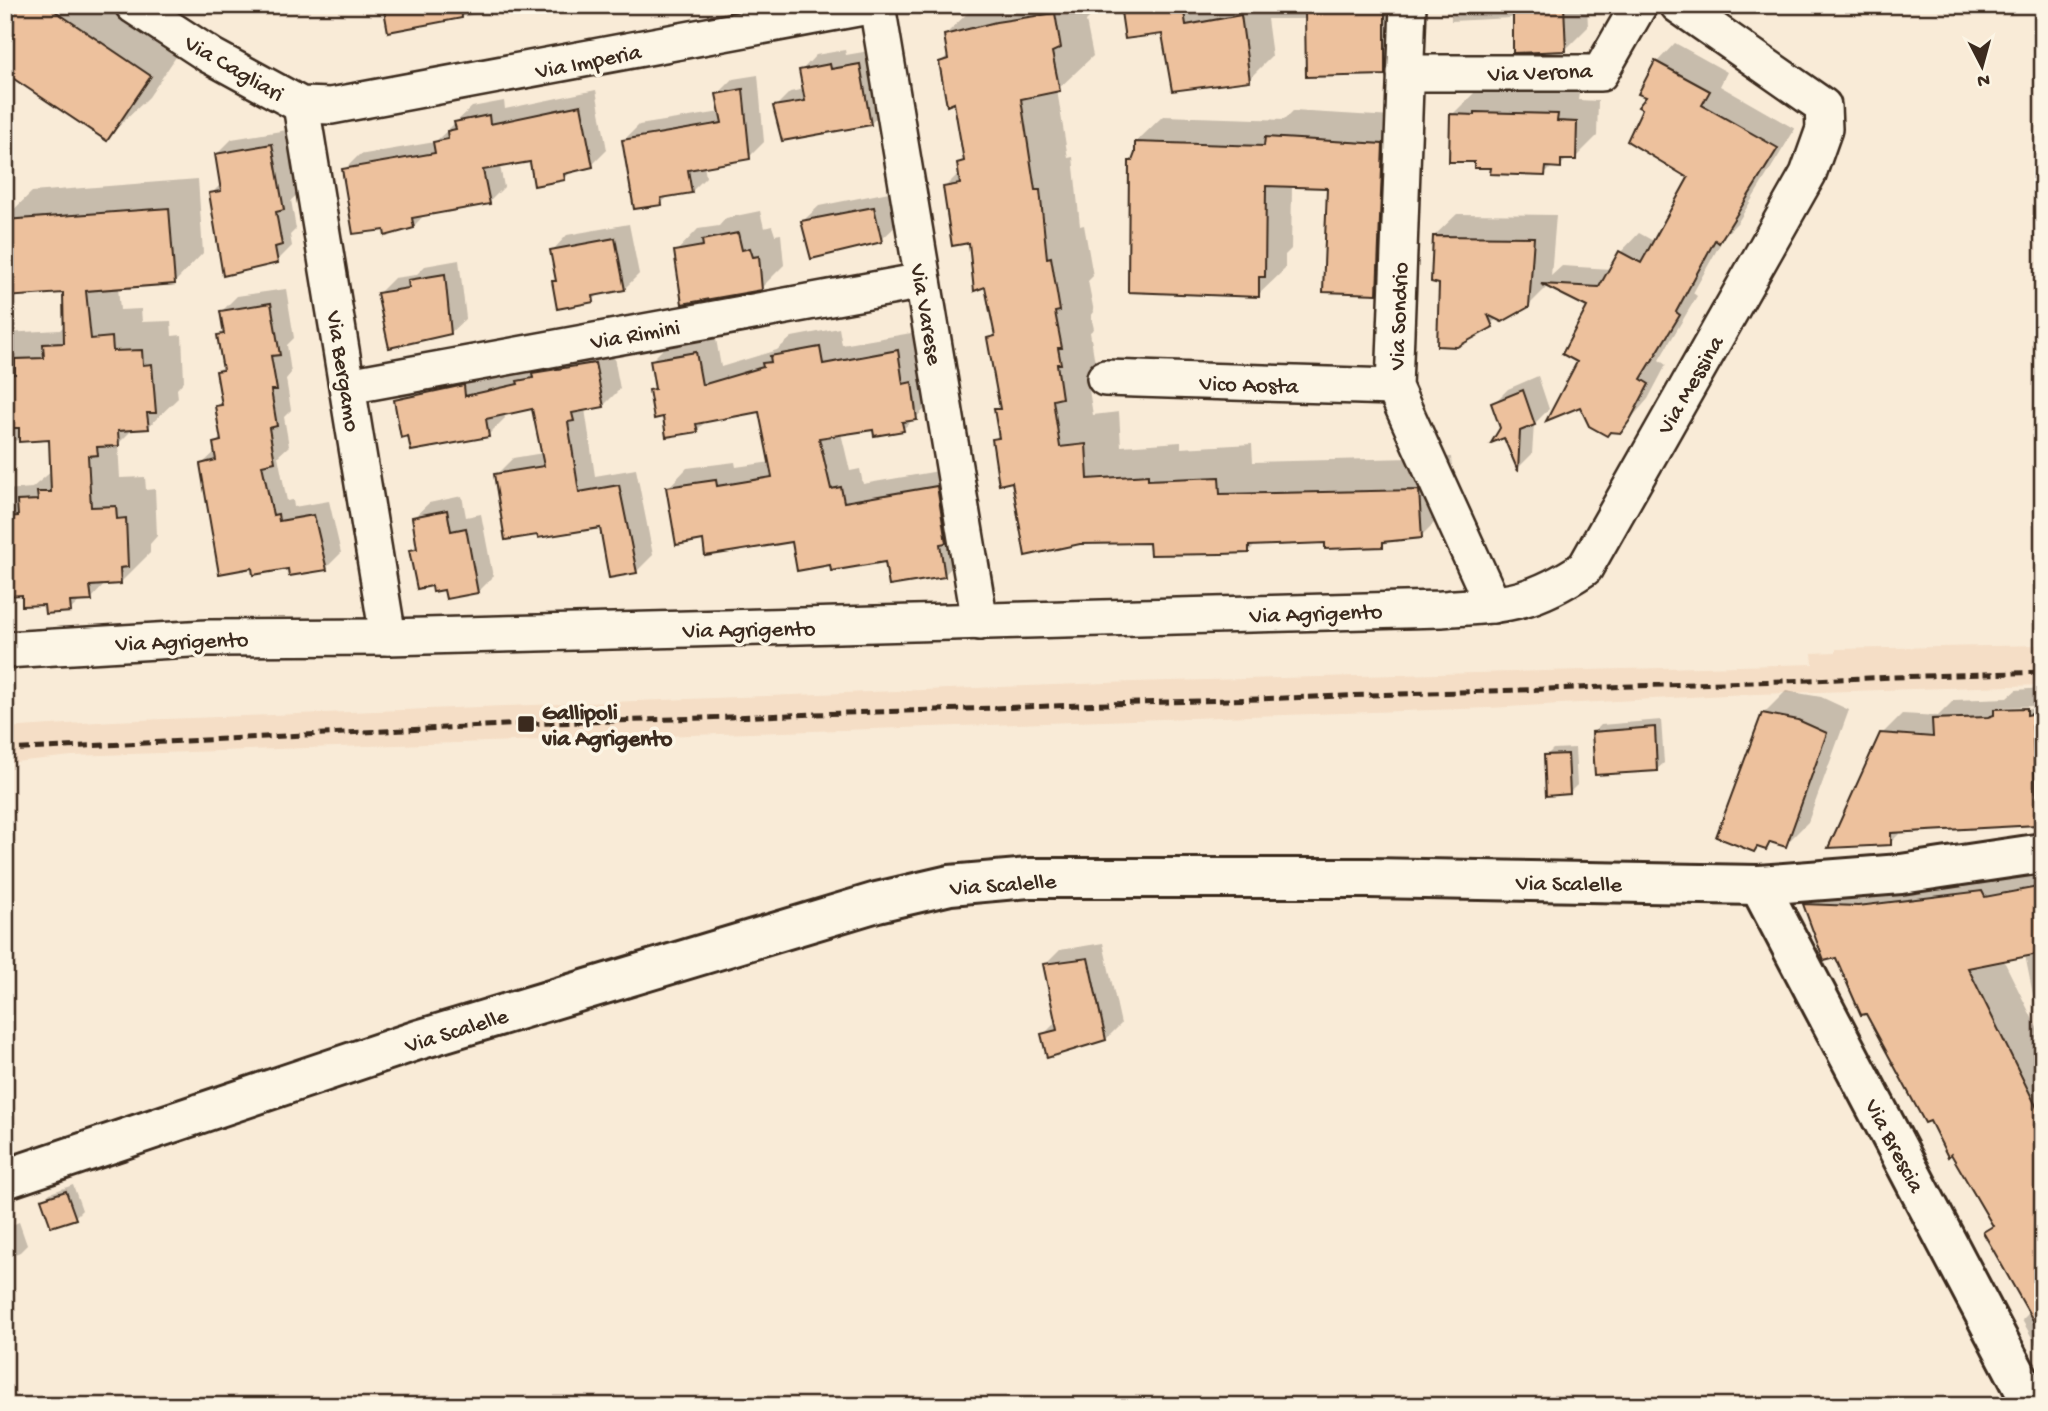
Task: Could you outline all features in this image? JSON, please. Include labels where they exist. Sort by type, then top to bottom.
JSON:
[{"type":"main road","name":"Via Scalelle","points":[[5,1179],[418,1040],[877,902],[950,886],[1029,878],[1355,878],[1759,885],[1901,874],[2043,853]]},
{"type":"main road","name":"Via Brescia","points":[[1759,885],[2034,1406]]},
{"type":"street","name":"Via Cagliari","points":[[133,5],[211,56],[301,105]]},
{"type":"street","name":"Via Imperia","points":[[301,105],[360,103],[875,5]]},
{"type":"street","name":"Via Varese","points":[[875,5],[980,622]]},
{"type":"street","name":"Via Sondrio","points":[[1408,5],[1394,387],[1493,605]]},
{"type":"street","name":"Via Verona","points":[[1405,74],[1600,73],[1639,5]]},
{"type":"street","name":"Via Messina","points":[[1493,605],[1517,602],[1552,590],[1585,568],[1808,174],[1824,129],[1823,106],[1678,5]]},
{"type":"street","name":"Via Bergamo","points":[[301,105],[388,637]]},
{"type":"street","name":"Via Rimini","points":[[348,386],[923,281]]},
{"type":"street","name":"Vico Aosta","points":[[1105,378],[1394,387]]},
{"type":"street","name":"Via Agrigento","points":[[5,650],[207,638],[388,637],[980,622],[1493,605]]},
{"type":"shaded area","points":[[2043,645],[2043,685],[1726,695],[1490,708],[72,756],[5,763],[5,728],[113,721],[1133,682],[1813,664],[1812,653],[1836,652],[1836,649]]},
{"type":"building","points":[[5,5],[46,5],[151,76],[107,141],[5,73]]},
{"type":"building","points":[[383,5],[461,5],[462,18],[388,32]]},
{"type":"building","points":[[1120,5],[1183,5],[1186,25],[1241,15],[1250,81],[1172,91],[1162,34],[1125,39]]},
{"type":"building","points":[[1513,5],[1564,5],[1566,51],[1513,53]]},
{"type":"building","points":[[1385,7],[1385,75],[1306,77],[1305,12]]},
{"type":"building","points":[[1055,13],[1061,48],[1052,52],[1060,91],[1021,99],[1035,190],[1040,190],[1047,258],[1051,257],[1060,311],[1055,312],[1062,348],[1058,348],[1061,364],[1057,364],[1062,398],[1053,400],[1060,447],[1086,444],[1088,479],[1148,475],[1148,480],[1219,477],[1220,494],[1419,490],[1422,538],[1383,542],[1383,547],[1325,549],[1325,543],[1249,546],[1249,553],[1221,554],[1150,555],[1149,543],[1080,544],[1025,556],[1012,482],[999,485],[992,439],[999,438],[994,409],[1000,409],[987,338],[995,336],[985,287],[974,291],[969,243],[952,246],[943,187],[960,184],[957,163],[964,161],[954,103],[947,106],[939,62],[948,59],[944,35],[996,22]]},
{"type":"building","points":[[1655,61],[1710,91],[1702,105],[1778,148],[1719,243],[1715,240],[1676,312],[1680,315],[1641,379],[1649,384],[1630,420],[1621,433],[1610,432],[1607,436],[1589,426],[1580,407],[1546,421],[1577,362],[1562,354],[1587,307],[1541,284],[1599,287],[1619,251],[1641,263],[1688,178],[1627,141],[1642,109],[1638,107],[1646,97],[1638,94]]},
{"type":"building","points":[[830,64],[831,69],[860,64],[871,125],[782,141],[773,106],[805,101],[799,70]]},
{"type":"building","points":[[743,89],[750,159],[688,170],[692,193],[661,198],[662,205],[634,209],[622,140],[722,123],[716,94]]},
{"type":"building","points":[[581,105],[593,167],[564,174],[565,180],[534,186],[530,162],[483,170],[490,204],[412,218],[414,228],[385,236],[384,230],[353,234],[342,169],[435,153],[433,142],[448,139],[447,131],[456,129],[454,122],[489,115],[490,124]]},
{"type":"building","points":[[1475,112],[1558,114],[1557,121],[1577,122],[1576,160],[1561,160],[1561,168],[1546,167],[1545,176],[1490,174],[1491,168],[1474,168],[1474,162],[1449,162],[1450,114],[1475,115]]},
{"type":"building","points":[[1265,137],[1383,144],[1377,294],[1323,292],[1327,188],[1266,186],[1265,277],[1259,277],[1259,297],[1128,292],[1129,161],[1132,161],[1135,153],[1135,142],[1264,146]]},
{"type":"building","points":[[272,144],[284,210],[276,212],[282,245],[275,247],[278,263],[223,276],[209,193],[221,191],[215,154]]},
{"type":"building","points":[[874,207],[882,242],[811,259],[801,221]]},
{"type":"building","points":[[169,208],[175,284],[86,291],[91,339],[112,337],[113,351],[142,350],[143,365],[152,364],[156,413],[147,413],[149,429],[118,431],[119,446],[97,447],[98,455],[88,456],[91,507],[116,506],[117,519],[126,518],[128,567],[120,568],[121,584],[90,586],[92,601],[70,602],[71,612],[45,614],[44,605],[22,606],[22,595],[5,596],[5,517],[18,516],[17,501],[38,500],[37,492],[51,492],[49,440],[19,442],[19,428],[5,428],[5,375],[15,374],[15,359],[44,358],[43,344],[64,343],[63,293],[5,297],[5,220]]},
{"type":"building","points":[[738,233],[742,250],[750,248],[753,257],[759,256],[762,290],[682,304],[674,251],[703,246],[702,240]]},
{"type":"building","points":[[1433,236],[1534,237],[1529,307],[1502,322],[1488,315],[1493,327],[1457,347],[1437,346],[1439,284],[1431,282]]},
{"type":"building","points":[[615,238],[625,290],[593,296],[594,302],[557,309],[552,281],[556,281],[550,250]]},
{"type":"building","points":[[445,274],[451,334],[389,348],[377,293],[409,288],[408,280]]},
{"type":"building","points":[[271,303],[280,355],[271,356],[277,390],[271,390],[277,426],[269,428],[275,462],[262,465],[273,515],[278,514],[279,521],[314,515],[327,570],[289,576],[288,569],[253,575],[252,568],[219,574],[200,464],[216,460],[213,443],[221,441],[215,406],[222,405],[216,371],[223,370],[217,335],[224,334],[220,311]]},
{"type":"building","points":[[820,347],[823,364],[898,350],[903,384],[912,382],[917,420],[902,422],[904,431],[874,436],[873,430],[819,438],[831,489],[841,487],[844,502],[937,486],[946,543],[940,544],[945,577],[889,586],[885,562],[831,571],[830,565],[797,571],[792,542],[705,556],[703,540],[676,545],[666,487],[716,480],[717,486],[772,477],[759,412],[696,424],[698,432],[666,437],[663,417],[654,419],[649,390],[655,389],[650,360],[696,352],[702,385],[763,367],[762,363],[771,362],[770,356]]},
{"type":"building","points":[[595,363],[604,407],[572,413],[574,421],[568,422],[579,492],[619,485],[637,573],[609,578],[600,528],[538,538],[537,535],[505,540],[494,474],[544,466],[532,409],[486,419],[489,437],[411,451],[408,436],[401,438],[394,400],[464,385],[465,396],[518,384],[517,381],[533,378],[532,373]]},
{"type":"building","points":[[1523,390],[1535,425],[1520,431],[1518,471],[1504,438],[1491,443],[1500,428],[1491,403]]},
{"type":"building","points":[[447,510],[451,531],[466,528],[478,593],[446,599],[444,590],[433,592],[432,586],[417,589],[409,550],[417,549],[412,517]]},
{"type":"building","points":[[2027,708],[2027,715],[2032,714],[2037,825],[1891,833],[1891,845],[1828,848],[1880,733],[1933,737],[1932,719],[1988,717],[1994,715],[1994,709]]},
{"type":"building","points":[[1762,713],[1798,720],[1827,733],[1786,847],[1770,842],[1766,850],[1757,847],[1754,852],[1716,837]]},
{"type":"building","points":[[1655,727],[1657,771],[1595,775],[1592,732]]},
{"type":"building","points":[[1568,754],[1570,794],[1546,796],[1544,755]]},
{"type":"building","points":[[2043,886],[2043,953],[1968,968],[2043,1120],[2043,1338],[1983,1232],[1993,1226],[1951,1154],[1948,1157],[1930,1121],[1925,1123],[1866,1014],[1861,1015],[1836,958],[1824,961],[1803,904],[1858,906],[1982,891],[1985,897]]},
{"type":"building","points":[[1088,958],[1106,1040],[1047,1058],[1041,1034],[1057,1030],[1043,964]]},
{"type":"building","points":[[66,1191],[76,1219],[51,1227],[41,1199]]},
{"type":"railway","points":[[5,750],[526,724],[2043,672]]},
{"type":"place","name":"Gallipoli via Agrigento","points":[[526,724]]}]
